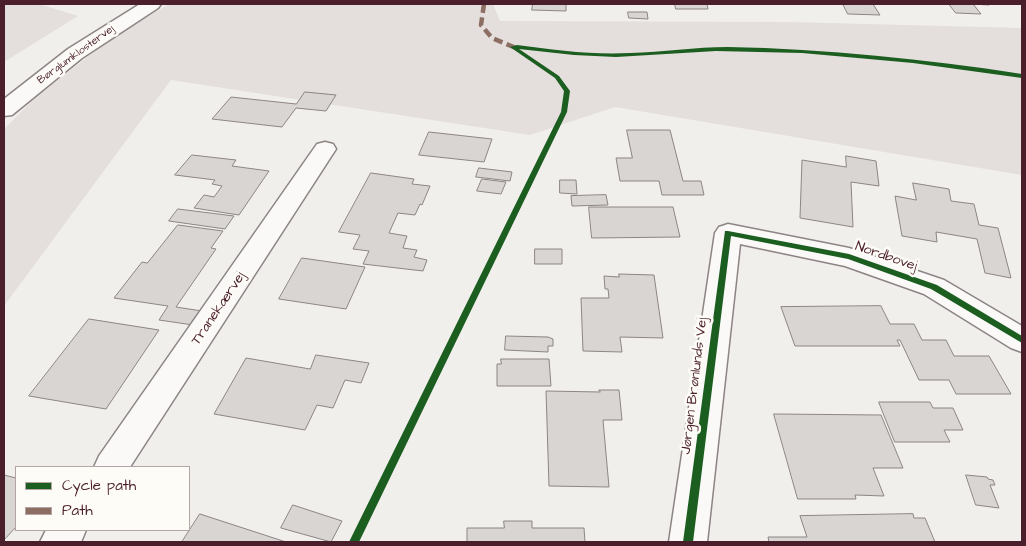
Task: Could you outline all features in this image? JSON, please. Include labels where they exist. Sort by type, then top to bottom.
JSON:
[{"type":"street","name":"Børglumklostervej","points":[[4,110],[64,61],[104,33],[152,4]]},
{"type":"street","name":"Tranekærvej","points":[[112,466],[325,149]]},
{"type":"street","name":"Nordbovej","points":[[728,233],[848,257],[934,287],[1022,340]]},
{"type":"street","name":"Jørgen Brønlunds Vej","points":[[688,542],[728,233]]},
{"type":"street","points":[[59,542],[67,531]]},
{"type":"shaded area","points":[[4,4],[39,4],[78,16],[4,62]]},
{"type":"shaded area","points":[[169,4],[493,4],[500,21],[788,22],[1022,28],[1022,175],[615,107],[530,135],[171,80],[4,306],[4,129],[33,100],[113,37]]},
{"type":"building","points":[[533,4],[566,4],[566,11],[532,10]]},
{"type":"building","points":[[675,4],[707,4],[708,9],[676,9]]},
{"type":"building","points":[[843,4],[873,4],[880,15],[848,14]]},
{"type":"building","points":[[949,4],[973,4],[981,14],[956,13]]},
{"type":"building","points":[[628,12],[647,12],[648,19],[629,18]]},
{"type":"building","points":[[305,92],[336,95],[326,111],[296,108],[282,127],[212,119],[231,97],[296,104]]},
{"type":"building","points":[[627,130],[670,130],[683,181],[701,181],[704,195],[662,195],[659,181],[620,181],[616,158],[632,158]]},
{"type":"building","points":[[429,132],[492,139],[484,162],[419,155]]},
{"type":"building","points":[[192,155],[236,160],[232,166],[269,171],[239,215],[194,208],[204,195],[214,197],[222,186],[212,184],[215,180],[175,175]]},
{"type":"building","points":[[846,156],[876,161],[879,186],[851,182],[853,227],[800,218],[802,160],[846,167]]},
{"type":"building","points":[[479,168],[512,172],[510,181],[476,177]]},
{"type":"building","points":[[371,173],[414,179],[412,184],[430,186],[422,205],[420,204],[415,215],[398,213],[389,233],[407,236],[403,248],[417,250],[414,257],[427,260],[423,271],[363,264],[369,251],[353,249],[360,235],[339,232]]},
{"type":"building","points":[[482,179],[506,182],[501,194],[477,191]]},
{"type":"building","points":[[560,180],[576,180],[577,194],[560,193]]},
{"type":"building","points":[[913,183],[949,189],[951,201],[974,204],[979,225],[998,228],[1011,278],[985,273],[977,239],[936,232],[937,242],[902,236],[895,196],[916,200]]},
{"type":"building","points":[[606,195],[608,205],[572,206],[571,196]]},
{"type":"building","points":[[589,207],[673,207],[680,237],[592,238]]},
{"type":"building","points":[[178,209],[234,216],[225,229],[169,221]]},
{"type":"building","points":[[178,225],[223,231],[211,248],[216,249],[176,307],[202,311],[193,325],[159,320],[168,306],[114,298],[142,262],[147,263]]},
{"type":"building","points":[[535,249],[562,249],[562,264],[535,264]]},
{"type":"building","points":[[302,258],[365,267],[346,309],[279,299]]},
{"type":"building","points":[[619,274],[654,275],[663,338],[620,337],[622,352],[583,351],[581,298],[609,298],[608,289],[605,289],[604,276],[619,277]]},
{"type":"building","points":[[881,306],[890,324],[914,324],[922,340],[946,340],[954,356],[989,356],[1011,394],[956,394],[949,380],[919,380],[900,340],[897,340],[900,346],[795,346],[781,307]]},
{"type":"building","points":[[89,319],[159,330],[106,409],[29,396]]},
{"type":"building","points":[[506,336],[548,337],[553,339],[553,346],[548,346],[548,352],[505,350]]},
{"type":"building","points":[[316,355],[369,363],[361,383],[345,380],[333,408],[317,405],[305,430],[214,414],[246,358],[310,369]]},
{"type":"building","points":[[501,359],[549,359],[551,386],[497,386],[497,364],[501,364]]},
{"type":"building","points":[[599,390],[619,390],[622,420],[603,420],[609,487],[549,486],[546,391],[600,392]]},
{"type":"building","points":[[879,402],[930,402],[933,408],[953,408],[963,430],[944,430],[950,442],[895,442]]},
{"type":"building","points":[[774,414],[881,415],[903,468],[873,468],[884,496],[855,495],[856,499],[798,499]]},
{"type":"building","points":[[4,475],[15,478],[15,528],[4,540]]},
{"type":"building","points":[[966,475],[987,477],[993,480],[995,485],[990,485],[999,508],[976,505]]},
{"type":"building","points":[[293,505],[342,521],[331,542],[281,528]]},
{"type":"building","points":[[200,514],[286,542],[182,542]]},
{"type":"building","points":[[913,514],[914,518],[925,518],[935,542],[769,542],[768,537],[807,537],[800,516]]},
{"type":"building","points":[[504,521],[532,521],[532,528],[584,528],[585,542],[467,542],[467,528],[504,528]]},
{"type":"marked path","points":[[484,4],[481,25],[492,38],[516,48]]},
{"type":"cycle path","points":[[354,542],[564,112],[567,91],[557,77],[513,47]]},
{"type":"cycle path","points":[[517,47],[616,55],[716,49],[802,52],[913,61],[1022,76]]},
{"type":"cycle path","points":[[688,542],[728,233],[849,257],[934,287],[1022,340]]}]
